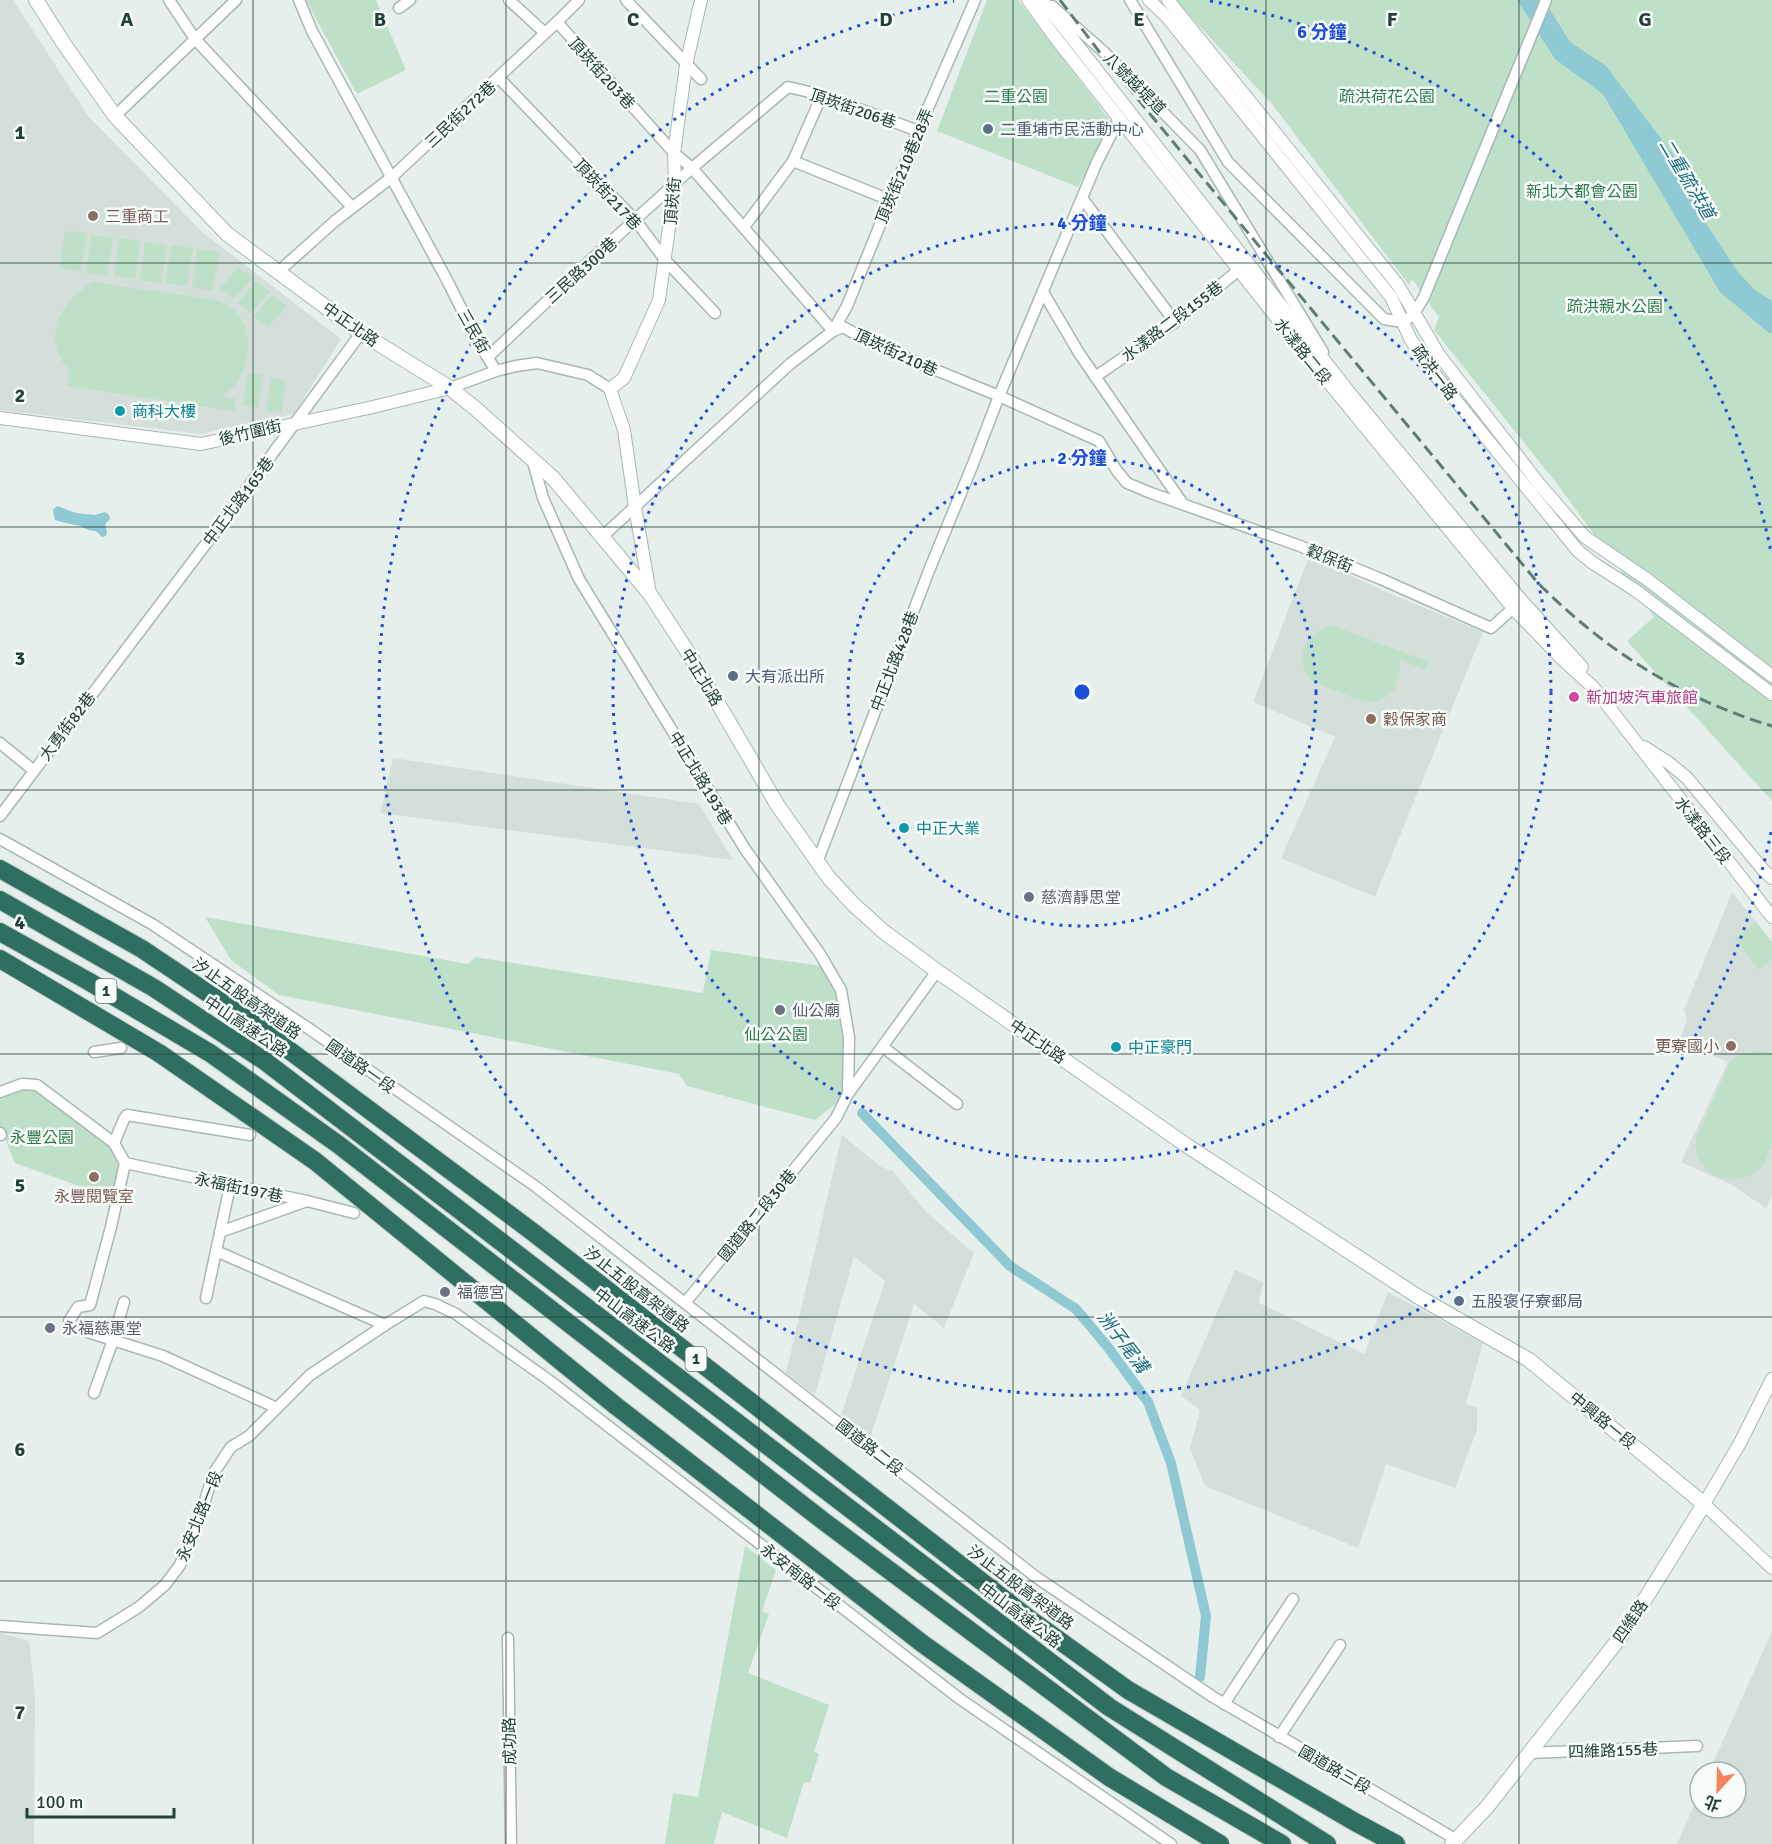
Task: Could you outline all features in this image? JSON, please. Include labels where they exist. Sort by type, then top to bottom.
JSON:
[{"type":"highway","name":"汐止五股高架道路","points":[[0,869],[142,949],[254,1024],[534,1233],[1022,1613],[1128,1690],[1396,1844]]},
{"type":"highway","name":"中山高速公路","points":[[0,900],[154,988],[266,1062],[1109,1707],[1327,1844]]},
{"type":"highway","name":"1","points":[[0,932],[88,981],[219,1060],[339,1145],[826,1523],[1166,1777],[1282,1844]]},
{"type":"highway","name":"1","points":[[0,959],[159,1053],[315,1161],[616,1406],[923,1644],[1109,1777],[1220,1844]]},
{"type":"main road","name":"中正北路","points":[[36,0],[115,116],[226,234],[361,333],[450,388],[553,478],[650,594],[689,654],[778,806],[829,878],[853,904],[884,932],[937,971],[1186,1145],[1417,1296]]},
{"type":"main road","name":"中興路一段","points":[[1417,1296],[1529,1360],[1704,1504]]},
{"type":"main road","name":"四維路","points":[[1454,1843],[1529,1753],[1618,1639],[1704,1504]]},
{"type":"street","points":[[169,0],[195,39],[352,207]]},
{"type":"street","points":[[115,116],[236,0]]},
{"type":"street","name":"三民街","points":[[299,0],[312,31],[477,340],[496,371],[537,363],[588,375],[610,389]]},
{"type":"street","points":[[399,8],[410,0]]},
{"type":"street","points":[[509,0],[545,33]]},
{"type":"street","points":[[557,22],[579,0]]},
{"type":"street","points":[[626,0],[701,79]]},
{"type":"street","name":"頂崁街","points":[[610,389],[624,378],[659,300],[675,184],[674,153],[686,64],[701,0]]},
{"type":"street","name":"水漾路二段","points":[[1028,0],[1119,119],[1339,378],[1517,605]]},
{"type":"street","name":"水漾路二段","points":[[1043,0],[1128,107],[1314,365],[1561,658],[1594,688],[1635,741]]},
{"type":"street","name":"八號越堤道","points":[[1043,0],[1103,51],[1200,150],[1339,378]]},
{"type":"street","name":"八號越堤道","points":[[1130,0],[1228,162],[1384,319],[1403,322]]},
{"type":"street","name":"疏洪一路","points":[[1149,0],[1167,17],[1391,297],[1411,340],[1436,376],[1578,551],[1635,590],[1772,694]]},
{"type":"street","name":"疏洪一路","points":[[1168,0],[1398,285],[1446,364],[1540,484],[1586,537],[1648,580],[1772,676]]},
{"type":"street","points":[[1403,322],[1414,314],[1424,297],[1546,0]]},
{"type":"street","name":"頂崁街210巷28弄","points":[[833,331],[847,306],[972,1]]},
{"type":"street","name":"頂崁街203巷","points":[[528,50],[557,22],[674,153]]},
{"type":"street","name":"三民街272巷","points":[[278,272],[335,221],[392,177],[528,50]]},
{"type":"street","name":"頂崁街217巷","points":[[499,78],[636,221],[666,261],[715,313]]},
{"type":"street","name":"頂崁街206巷","points":[[788,87],[822,95],[918,131]]},
{"type":"street","name":"三民路300巷","points":[[488,357],[692,168],[788,87]]},
{"type":"street","points":[[744,227],[793,160],[822,95]]},
{"type":"street","name":"中正北路428巷","points":[[818,860],[926,578],[1082,198],[1086,173],[1119,119]]},
{"type":"street","name":"頂崁街210巷","points":[[674,153],[692,168],[833,331],[843,327],[914,362],[999,396],[1099,441],[1127,483]]},
{"type":"street","points":[[793,160],[890,200]]},
{"type":"street","points":[[1216,174],[1228,162]]},
{"type":"street","points":[[1082,198],[1175,322]]},
{"type":"street","name":"水漾路二段155巷","points":[[1095,377],[1175,322],[1243,266]]},
{"type":"street","points":[[1043,292],[1079,353],[1183,505]]},
{"type":"street","points":[[603,536],[790,364],[833,331]]},
{"type":"street","name":"中正北路165巷","points":[[134,637],[361,333]]},
{"type":"street","name":"後竹圍街","points":[[0,417],[201,444],[450,388],[496,371]]},
{"type":"street","points":[[610,389],[624,430],[650,594]]},
{"type":"street","name":"中正北路193巷","points":[[533,462],[543,498],[579,579],[745,849],[820,954],[841,990],[849,1037],[848,1094]]},
{"type":"street","name":"穀保街","points":[[1127,483],[1300,546],[1491,628],[1517,605]]},
{"type":"street","name":"大勇街82巷","points":[[0,816],[134,637]]},
{"type":"street","points":[[1635,741],[1687,778],[1772,878]]},
{"type":"street","name":"水漾路三段","points":[[1635,741],[1772,917]]},
{"type":"street","points":[[0,743],[33,770]]},
{"type":"street","name":"國道路一段","points":[[0,839],[152,924],[308,1028],[535,1186]]},
{"type":"street","name":"國道路二段30巷","points":[[685,1303],[836,1118],[848,1094],[937,971]]},
{"type":"street","points":[[883,1047],[957,1104]]},
{"type":"street","points":[[94,1052],[121,1048]]},
{"type":"street","points":[[0,1092],[22,1084],[36,1085],[114,1143],[125,1163],[90,1305],[78,1307],[69,1321],[75,1328],[163,1356],[277,1408]]},
{"type":"street","points":[[114,1143],[127,1115],[250,1136]]},
{"type":"street","name":"永福街197巷","points":[[125,1163],[354,1213]]},
{"type":"street","points":[[206,1298],[230,1186]]},
{"type":"street","name":"國道路二段","points":[[535,1186],[1036,1577],[1213,1697]]},
{"type":"street","points":[[220,1232],[307,1201]]},
{"type":"street","points":[[216,1251],[385,1325]]},
{"type":"street","name":"永安北路一段","points":[[0,1626],[97,1633],[139,1607],[165,1585],[180,1565],[202,1511],[213,1474],[231,1447],[249,1436],[310,1375],[424,1301],[435,1304]]},
{"type":"street","points":[[94,1393],[124,1302]]},
{"type":"street","name":"永安南路一段","points":[[435,1304],[456,1314],[550,1381],[960,1700],[1171,1844]]},
{"type":"street","name":"四維路","points":[[1704,1504],[1740,1443],[1772,1379]]},
{"type":"street","name":"中興路一段","points":[[1704,1504],[1772,1568]]},
{"type":"street","points":[[1224,1704],[1293,1599]]},
{"type":"street","name":"成功路","points":[[508,1638],[511,1844]]},
{"type":"street","points":[[1279,1737],[1340,1644]]},
{"type":"street","name":"國道路三段","points":[[1213,1697],[1454,1843]]},
{"type":"street","name":"四維路155巷","points":[[1529,1753],[1697,1746]]},
{"type":"shaded area","name":"三重商工","points":[[0,0],[13,0],[89,117],[201,231],[341,339],[294,414],[200,434],[0,410]]},
{"type":"shaded area","name":"穀保家商","points":[[1309,556],[1384,591],[1483,632],[1375,897],[1281,858],[1335,737],[1253,702]]},
{"type":"shaded area","points":[[393,758],[699,804],[733,860],[380,813]]},
{"type":"shaded area","name":"更寮國小","points":[[1732,892],[1772,942],[1772,1195],[1766,1208],[1732,1185],[1681,1162],[1728,1062],[1679,1042],[1687,1019],[1684,1010]]},
{"type":"shaded area","points":[[842,1135],[881,1167],[893,1171],[926,1212],[974,1253],[944,1328],[914,1304],[870,1438],[841,1416],[885,1281],[854,1256],[815,1395],[786,1373]]},
{"type":"shaded area","points":[[1235,1270],[1263,1282],[1259,1303],[1364,1354],[1388,1292],[1483,1343],[1466,1404],[1477,1408],[1477,1430],[1455,1488],[1386,1464],[1358,1548],[1205,1486],[1190,1448],[1200,1410],[1181,1396]]},
{"type":"shaded area","points":[[1772,1631],[1772,1844],[1677,1844],[1688,1819],[1748,1820],[1748,1760],[1714,1760]]},
{"type":"shaded area","points":[[0,1633],[29,1641],[35,1695],[34,1844],[0,1844]]},
{"type":"green space","points":[[306,0],[376,0],[406,70],[357,94]]},
{"type":"green space","name":"二重公園","points":[[987,0],[1018,0],[1112,123],[1078,187],[937,131]]},
{"type":"green space","name":"疏洪親水公園","points":[[1175,0],[1772,0],[1772,801],[1627,641],[1654,617],[1558,485],[1434,330],[1439,317],[1412,279],[1409,285],[1272,104]]},
{"type":"green space","points":[[65,231],[87,233],[81,272],[60,268]]},
{"type":"green space","points":[[91,235],[113,238],[107,276],[86,273]]},
{"type":"green space","points":[[119,238],[141,241],[135,279],[114,276]]},
{"type":"green space","points":[[145,242],[167,245],[161,283],[140,280]]},
{"type":"green space","points":[[171,245],[193,248],[187,286],[165,283]]},
{"type":"green space","points":[[197,249],[219,252],[213,291],[192,287]]},
{"type":"green space","points":[[238,266],[253,278],[234,299],[220,289]]},
{"type":"green space","points":[[256,281],[270,292],[251,314],[237,303]]},
{"type":"green space","points":[[93,282],[217,300],[236,312],[245,327],[248,338],[247,361],[238,381],[221,396],[236,399],[234,411],[67,386],[69,370],[56,346],[58,322],[71,299]]},
{"type":"green space","points":[[272,295],[287,306],[268,327],[254,317]]},
{"type":"green space","points":[[248,373],[263,375],[258,408],[243,406]]},
{"type":"green space","points":[[271,378],[286,381],[281,413],[266,411]]},
{"type":"green space","points":[[1331,625],[1429,662],[1425,670],[1399,659],[1400,671],[1395,689],[1378,700],[1371,702],[1340,692],[1310,679],[1302,662],[1305,646],[1310,639],[1315,633]]},
{"type":"green space","name":"仙公公園","points":[[205,917],[468,964],[475,957],[703,993],[711,950],[828,967],[850,1021],[851,1092],[815,1120],[687,1086],[679,1074],[279,995],[231,960]]},
{"type":"green space","points":[[1756,922],[1772,942],[1772,959],[1759,969],[1735,939]]},
{"type":"green space","points":[[1755,1051],[1772,1053],[1772,1145],[1765,1162],[1759,1169],[1751,1175],[1731,1180],[1713,1175],[1699,1160],[1696,1139],[1730,1062],[1737,1056]]},
{"type":"green space","name":"永豐公園","points":[[24,1087],[35,1090],[115,1150],[118,1168],[112,1198],[15,1163],[0,1127],[0,1098]]},
{"type":"green space","points":[[745,1546],[776,1570],[762,1611],[769,1614],[748,1673],[829,1705],[814,1752],[819,1754],[810,1783],[804,1782],[787,1838],[722,1812],[714,1844],[665,1844],[673,1793],[698,1797]]},
{"type":"water","points":[[1517,0],[1544,0],[1570,42],[1606,66],[1672,153],[1707,225],[1737,271],[1755,290],[1772,301],[1772,333],[1769,333],[1720,292],[1603,94],[1555,59]]},
{"type":"water","points":[[57,506],[76,513],[95,515],[105,512],[110,519],[105,524],[106,536],[102,537],[96,531],[55,520],[53,510]]},
{"type":"waterway","name":"洲子尾溝","points":[[862,1113],[1010,1266],[1076,1309],[1107,1346],[1148,1402],[1171,1463],[1206,1616],[1200,1677]]},
{"type":"railway","points":[[1060,0],[1201,176],[1538,583],[1590,630],[1646,670],[1706,701],[1772,726]]},
{"type":"place","name":"二重埔市民活動中心","points":[[988,129]]},
{"type":"place","name":"三重商工","points":[[93,216]]},
{"type":"place","name":"商科大樓","points":[[120,411]]},
{"type":"place","name":"大有派出所","points":[[733,676]]},
{"type":"place","name":"新加坡汽車旅館","points":[[1574,697]]},
{"type":"place","name":"穀保家商","points":[[1371,719]]},
{"type":"place","name":"中正大業","points":[[904,828]]},
{"type":"place","name":"慈濟靜思堂","points":[[1029,897]]},
{"type":"place","name":"仙公廟","points":[[780,1010]]},
{"type":"place","name":"更寮國小","points":[[1731,1046]]},
{"type":"place","name":"中正豪門","points":[[1116,1047]]},
{"type":"place","name":"永豐閱覽室","points":[[94,1177]]},
{"type":"place","name":"福德宮","points":[[445,1292]]},
{"type":"place","name":"五股褒仔寮郵局","points":[[1459,1301]]},
{"type":"place","name":"永福慈惠堂","points":[[50,1328]]},
{"type":"park label","name":"疏洪荷花公園","points":[[1387,96]]},
{"type":"park label","name":"新北大都會公園","points":[[1582,191]]},
{"type":"water label","name":"二重疏洪道","points":[[1687,179]]}]
